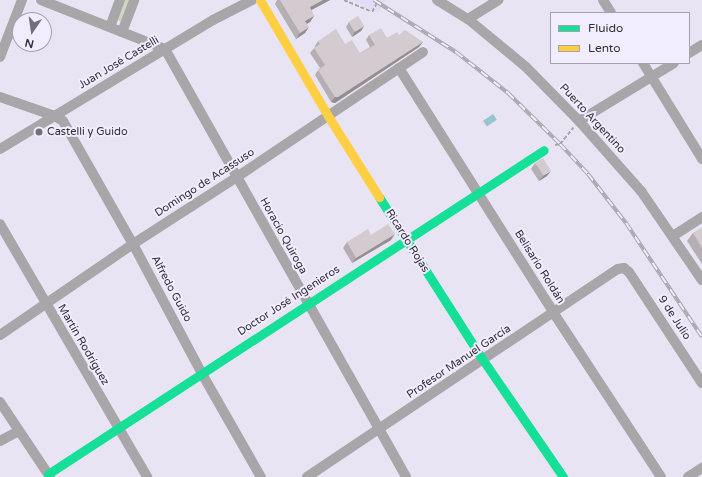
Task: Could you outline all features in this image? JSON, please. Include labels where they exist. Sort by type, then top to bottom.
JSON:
[{"type":"street","points":[[0,57],[22,0]]},
{"type":"street","points":[[41,0],[165,49]]},
{"type":"street","points":[[110,27],[120,0]]},
{"type":"street","points":[[122,32],[134,0]]},
{"type":"street","name":"Juan José Castelli","points":[[0,149],[212,20],[252,0]]},
{"type":"street","name":"Ricardo Rojas","points":[[260,0],[328,116],[406,239],[484,360],[563,477]]},
{"type":"street","name":"Puerto Argentino","points":[[437,0],[468,19],[526,67],[579,121],[641,191],[702,280]]},
{"type":"street","points":[[468,19],[499,0]]},
{"type":"street","points":[[603,0],[610,12]]},
{"type":"street","points":[[690,52],[702,45]]},
{"type":"street","name":"Horacio Quiroga","points":[[165,49],[406,477]]},
{"type":"street","name":"Domingo de Acassuso","points":[[0,336],[133,244],[237,177],[423,52]]},
{"type":"street","points":[[644,64],[702,159]]},
{"type":"street","points":[[579,121],[672,64]]},
{"type":"street","name":"Belisario Roldán","points":[[399,68],[553,312],[661,477]]},
{"type":"street","points":[[0,97],[55,116]]},
{"type":"street","name":"Alfredo Guido","points":[[55,116],[63,121],[133,244],[201,372],[261,477]]},
{"type":"street","name":"Doctor José Ingenieros","points":[[49,475],[201,372],[544,150]]},
{"type":"street","points":[[673,236],[702,217]]},
{"type":"street","name":"Martín Rodríguez","points":[[0,224],[45,305],[147,477]]},
{"type":"street","name":"Profesor Manuel García","points":[[307,477],[618,269],[624,268]]},
{"type":"street","name":"9 de Julio","points":[[624,268],[629,272],[702,383]]},
{"type":"street","points":[[0,402],[49,475]]},
{"type":"street","points":[[0,441],[19,431]]},
{"type":"street","points":[[688,477],[702,468]]},
{"type":"path","points":[[344,0],[372,12],[378,0]]},
{"type":"path","points":[[544,150],[560,144],[579,121]]},
{"type":"shaded area","points":[[352,0],[386,0],[378,13]]},
{"type":"green space","points":[[123,0],[132,0],[123,23],[116,19]]},
{"type":"water","points":[[493,114],[497,120],[487,127],[483,121]]},
{"type":"building","points":[[280,0],[323,0],[310,7],[314,16],[305,21],[309,27],[300,33]]},
{"type":"building","points":[[358,16],[364,26],[355,32],[349,22]]},
{"type":"building","points":[[381,28],[387,38],[397,32],[399,35],[405,30],[423,42],[338,97],[335,97],[318,70],[325,65],[314,48],[320,44],[318,41],[336,29],[345,44],[352,40],[360,53],[375,45],[369,35]]},
{"type":"building","points":[[543,158],[551,171],[543,175],[535,163]]},
{"type":"building","points":[[388,224],[395,234],[356,258],[347,242],[368,229],[371,235]]},
{"type":"building","points":[[702,228],[702,248],[693,233]]},
{"type":"railway","points":[[374,0],[456,52],[508,93],[560,144],[588,174],[626,223],[702,337]]},
{"type":"traffic: fast","points":[[48,474],[544,150]]},
{"type":"traffic: fast","points":[[379,197],[483,360],[563,477]]},
{"type":"traffic: slow","points":[[260,0],[328,116],[379,197]]},
{"type":"place","name":"Castelli y Guido","points":[[39,132]]}]
